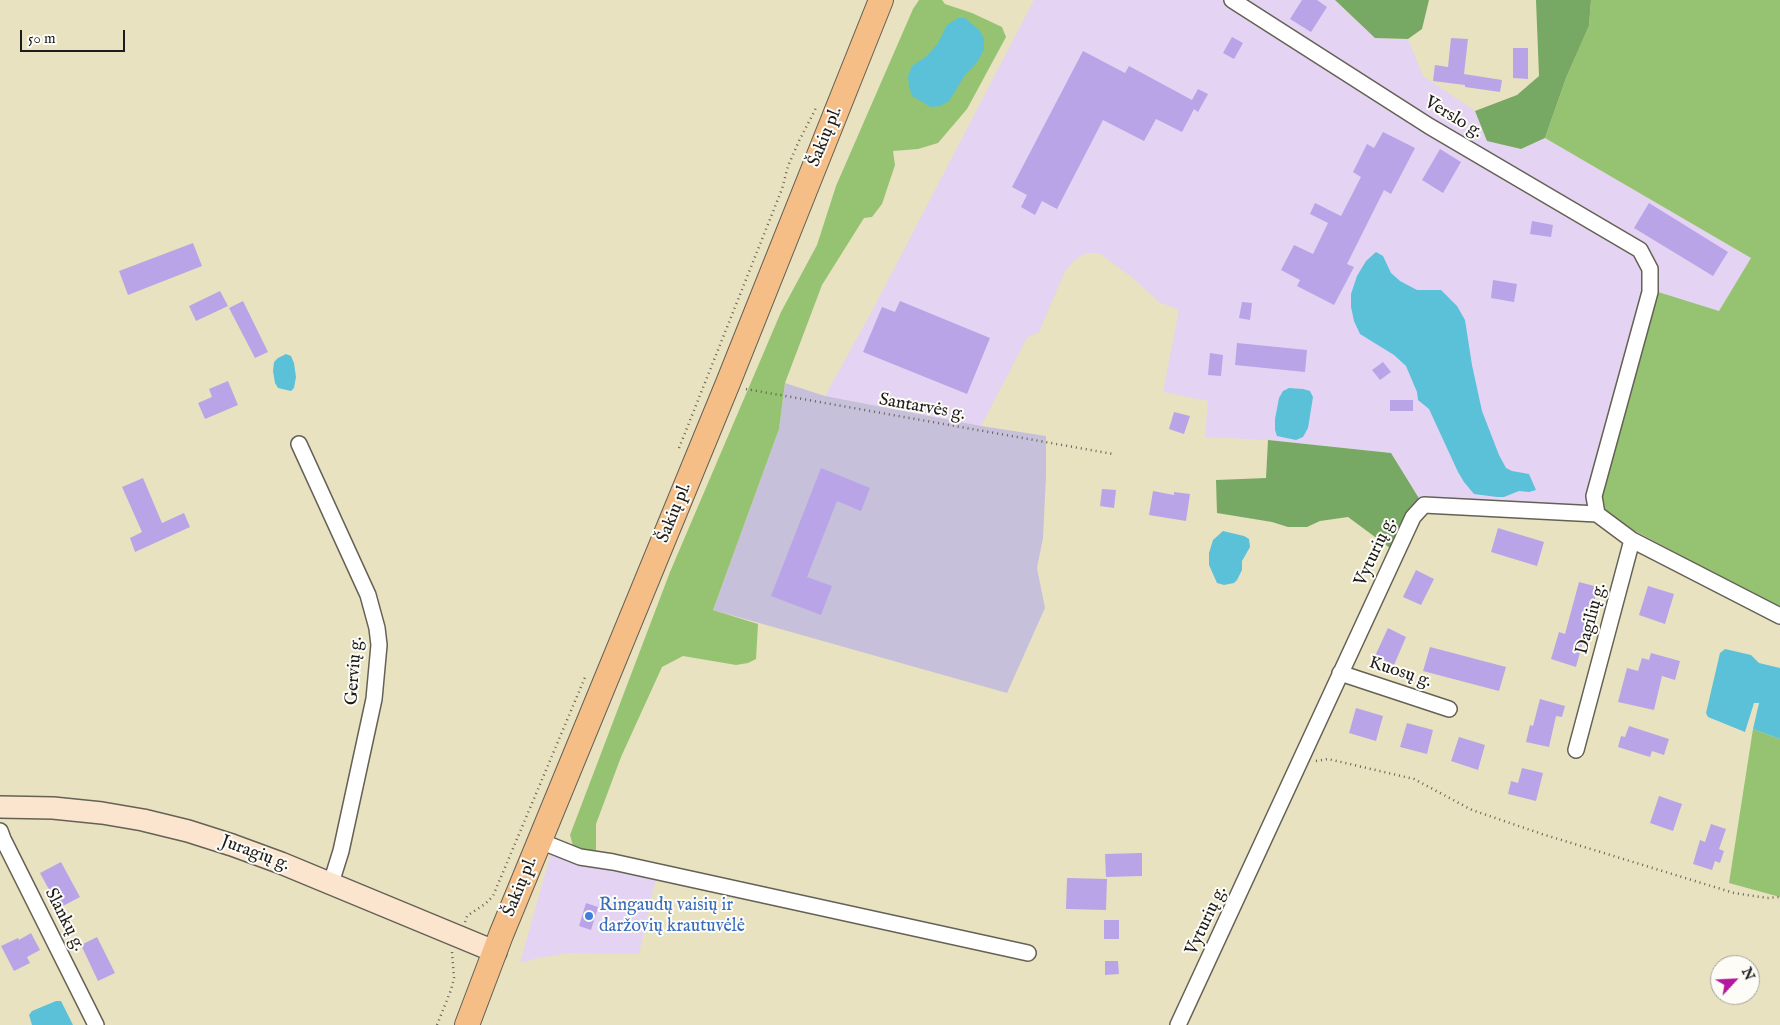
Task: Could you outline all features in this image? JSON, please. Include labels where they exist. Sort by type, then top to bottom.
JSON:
[{"type":"main road","name":"Šakių pl.","points":[[468,1025],[540,841],[728,383],[881,0]]},
{"type":"main road","name":"Juragių g.","points":[[0,807],[53,808],[102,813],[143,820],[232,845],[330,882],[496,952]]},
{"type":"street","name":"Verslo g.","points":[[1232,0],[1429,126],[1640,250],[1650,269],[1650,292],[1594,496],[1597,514]]},
{"type":"street","name":"Gervių g.","points":[[299,444],[368,595],[377,628],[379,646],[374,699],[341,852],[330,882]]},
{"type":"street","name":"Vyturių g.","points":[[1178,1025],[1413,517],[1424,505],[1597,514]]},
{"type":"street","points":[[1597,514],[1632,540],[1780,616]]},
{"type":"street","name":"Dagilių g.","points":[[1576,750],[1632,540]]},
{"type":"street","name":"Kuosų g.","points":[[1340,673],[1449,708]]},
{"type":"street","name":"Slankų g.","points":[[0,831],[2,840],[96,1025]]},
{"type":"street","points":[[540,841],[580,856],[1028,952]]},
{"type":"path","points":[[677,456],[686,428],[782,189],[798,140],[820,102]]},
{"type":"path","name":"Santarvės g.","points":[[728,383],[749,390],[1113,454]]},
{"type":"path","points":[[437,1025],[454,978],[452,953],[467,916],[486,904],[493,896],[586,674]]},
{"type":"path","points":[[1299,764],[1328,759],[1414,780],[1472,810],[1542,834],[1734,893],[1767,898],[1780,897]]},
{"type":"shaded area","points":[[1034,0],[1335,0],[1375,38],[1408,39],[1423,76],[1475,111],[1487,141],[1521,149],[1545,138],[1751,258],[1719,311],[1642,288],[1588,506],[1438,499],[1420,500],[1391,453],[1268,440],[1205,437],[1208,401],[1163,392],[1179,310],[1159,302],[1133,278],[1099,253],[1086,253],[1074,261],[1065,271],[1039,332],[1027,338],[981,426],[825,396],[872,311]]},
{"type":"shaded area","points":[[785,383],[825,396],[981,426],[1046,436],[1043,538],[1037,568],[1045,608],[1007,693],[713,610],[779,429]]},
{"type":"shaded area","points":[[551,853],[656,878],[639,954],[570,953],[520,963]]},
{"type":"green space","points":[[919,0],[942,0],[945,4],[972,13],[1002,27],[1006,37],[967,109],[938,143],[918,149],[893,151],[895,165],[882,204],[872,217],[864,218],[822,285],[785,383],[779,429],[713,610],[758,624],[756,659],[748,663],[736,665],[683,656],[662,667],[621,757],[596,824],[596,853],[585,851],[573,846],[570,835],[670,572],[781,312],[817,245],[836,186],[913,9]]},
{"type":"green space","points":[[1335,0],[1429,0],[1422,29],[1408,39],[1375,38]]},
{"type":"green space","points":[[1536,0],[1591,0],[1589,26],[1566,78],[1545,138],[1521,149],[1487,141],[1475,111],[1517,95],[1539,76]]},
{"type":"green space","points":[[1591,0],[1780,0],[1780,608],[1588,506],[1642,287],[1719,311],[1751,258],[1545,138],[1566,78],[1589,26]]},
{"type":"green space","points":[[1268,440],[1391,453],[1420,500],[1390,548],[1348,517],[1320,521],[1307,527],[1288,527],[1272,522],[1217,513],[1216,480],[1266,478]]},
{"type":"green space","points":[[1753,729],[1780,739],[1780,897],[1729,883]]},
{"type":"water","points":[[958,18],[965,18],[980,31],[984,39],[984,49],[978,61],[965,75],[949,101],[940,106],[931,107],[912,96],[908,76],[912,66],[927,56],[938,43],[947,25]]},
{"type":"water","points":[[1376,252],[1383,256],[1391,273],[1400,281],[1417,290],[1441,290],[1457,306],[1465,320],[1482,411],[1499,455],[1506,468],[1529,474],[1536,490],[1529,492],[1519,491],[1504,497],[1474,494],[1458,472],[1429,409],[1418,400],[1417,392],[1406,366],[1394,355],[1360,334],[1354,321],[1351,294],[1357,276],[1366,261]]},
{"type":"water","points":[[286,354],[291,356],[296,377],[294,388],[291,391],[278,388],[273,371],[274,362]]},
{"type":"water","points":[[1289,388],[1310,391],[1313,397],[1308,428],[1303,437],[1296,440],[1277,436],[1275,430],[1279,398],[1283,391]]},
{"type":"water","points":[[1223,531],[1244,536],[1249,539],[1250,547],[1242,561],[1242,570],[1237,580],[1234,583],[1224,585],[1217,583],[1209,565],[1209,553],[1213,540]]},
{"type":"water","points":[[1725,649],[1751,655],[1759,663],[1780,668],[1780,739],[1753,729],[1759,703],[1754,703],[1745,732],[1708,717],[1706,713],[1720,653]]},
{"type":"water","points":[[56,1001],[61,1001],[73,1025],[32,1025],[29,1015],[32,1011]]},
{"type":"building","points":[[1302,0],[1317,0],[1327,7],[1311,32],[1290,19]]},
{"type":"building","points":[[1232,37],[1243,43],[1234,59],[1223,53]]},
{"type":"building","points":[[1451,38],[1468,39],[1464,74],[1502,80],[1500,92],[1433,81],[1435,65],[1448,67]]},
{"type":"building","points":[[1513,48],[1528,48],[1528,79],[1513,78]]},
{"type":"building","points":[[1083,51],[1125,73],[1129,66],[1192,100],[1198,89],[1208,94],[1198,112],[1194,109],[1182,132],[1156,119],[1144,141],[1103,120],[1057,209],[1042,201],[1035,215],[1021,207],[1027,195],[1012,187]]},
{"type":"building","points":[[1383,132],[1415,148],[1391,194],[1384,190],[1347,264],[1354,267],[1334,305],[1297,286],[1300,280],[1281,270],[1294,245],[1313,254],[1328,223],[1310,214],[1315,203],[1341,216],[1361,177],[1353,172],[1367,144],[1374,148]]},
{"type":"building","points":[[1440,149],[1461,162],[1443,193],[1422,180]]},
{"type":"building","points":[[1649,203],[1728,252],[1713,276],[1634,228]]},
{"type":"building","points":[[1532,221],[1553,225],[1551,237],[1530,234]]},
{"type":"building","points":[[193,243],[202,266],[128,295],[119,271]]},
{"type":"building","points":[[1493,280],[1517,284],[1514,302],[1491,298]]},
{"type":"building","points":[[220,291],[228,306],[196,321],[189,306]]},
{"type":"building","points":[[243,301],[268,352],[255,358],[229,308]]},
{"type":"building","points":[[900,301],[990,338],[967,394],[863,352],[882,307],[895,312]]},
{"type":"building","points":[[1242,302],[1252,303],[1250,320],[1239,318]]},
{"type":"building","points":[[1237,343],[1307,350],[1305,372],[1235,365]]},
{"type":"building","points":[[1210,353],[1223,355],[1221,376],[1208,375]]},
{"type":"building","points":[[1383,362],[1391,372],[1380,380],[1372,370]]},
{"type":"building","points":[[228,381],[238,405],[205,419],[198,403],[212,397],[209,389]]},
{"type":"building","points":[[1390,400],[1413,400],[1413,411],[1390,411]]},
{"type":"building","points":[[1174,412],[1190,416],[1184,434],[1169,429]]},
{"type":"building","points":[[821,468],[870,488],[861,511],[837,501],[807,577],[832,586],[821,615],[771,596]]},
{"type":"building","points":[[143,478],[162,523],[184,513],[190,527],[135,552],[130,538],[142,532],[122,487]]},
{"type":"building","points":[[1102,489],[1116,490],[1114,508],[1100,506]]},
{"type":"building","points":[[1153,491],[1174,495],[1174,492],[1190,494],[1186,521],[1149,515]]},
{"type":"building","points":[[1498,528],[1544,542],[1537,566],[1491,552]]},
{"type":"building","points":[[1416,570],[1434,579],[1421,605],[1403,597]]},
{"type":"building","points":[[1579,582],[1598,587],[1576,667],[1551,659],[1559,632],[1565,634]]},
{"type":"building","points":[[1648,586],[1674,594],[1665,624],[1639,615]]},
{"type":"building","points":[[1388,628],[1406,637],[1394,665],[1375,656]]},
{"type":"building","points":[[1430,647],[1506,667],[1499,691],[1423,671]]},
{"type":"building","points":[[1651,653],[1680,661],[1675,680],[1662,676],[1654,710],[1618,702],[1627,668],[1638,671],[1642,658],[1649,660]]},
{"type":"building","points":[[1540,699],[1565,706],[1562,717],[1556,716],[1549,747],[1526,742],[1530,725],[1533,726]]},
{"type":"building","points":[[1356,708],[1383,716],[1376,741],[1349,733]]},
{"type":"building","points":[[1407,723],[1433,730],[1427,754],[1400,747]]},
{"type":"building","points":[[1629,726],[1669,739],[1664,755],[1652,751],[1650,757],[1618,747],[1621,736],[1625,737]]},
{"type":"building","points":[[1459,737],[1485,745],[1478,770],[1451,761]]},
{"type":"building","points":[[1522,768],[1543,773],[1536,801],[1508,794],[1511,781],[1518,783]]},
{"type":"building","points":[[1659,796],[1682,804],[1673,831],[1650,823]]},
{"type":"building","points":[[1711,824],[1726,829],[1719,849],[1724,851],[1720,863],[1715,861],[1712,870],[1693,864],[1700,840],[1705,842]]},
{"type":"building","points":[[1142,853],[1142,876],[1106,877],[1105,854]]},
{"type":"building","points":[[61,862],[80,897],[59,908],[40,873]]},
{"type":"building","points":[[1067,878],[1107,879],[1106,910],[1066,909]]},
{"type":"building","name":"Ringaudų vaisių ir daržovių krautuvėlė","points":[[586,903],[598,907],[591,930],[579,926]]},
{"type":"building","points":[[1104,920],[1119,920],[1119,939],[1104,939]]},
{"type":"building","points":[[31,933],[40,950],[27,957],[30,963],[14,971],[1,946],[18,938],[19,940]]},
{"type":"building","points":[[97,937],[115,973],[98,981],[81,945]]},
{"type":"building","points":[[1105,961],[1118,961],[1119,974],[1105,975]]},
{"type":"place","name":"Ringaudų vaisių ir daržovių krautuvėlė","points":[[589,916]]}]
